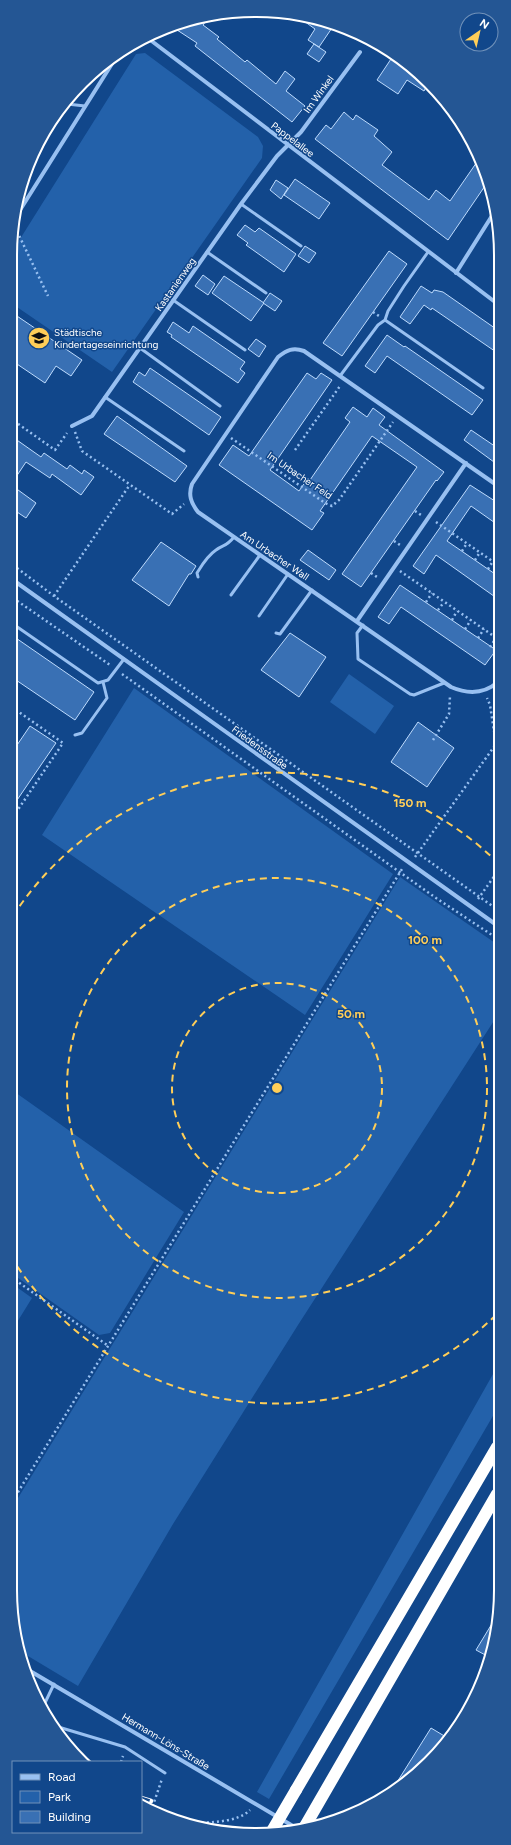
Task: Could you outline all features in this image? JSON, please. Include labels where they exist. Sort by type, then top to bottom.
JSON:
[{"type":"highway","points":[[274,1827],[494,1451]]},
{"type":"highway","points":[[308,1822],[494,1499]]},
{"type":"street","name":"Pappelallee","points":[[152,41],[494,301]]},
{"type":"street","name":"Im Winkel","points":[[288,145],[301,132],[360,52]]},
{"type":"street","points":[[23,206],[111,65]]},
{"type":"street","name":"Kastanienweg","points":[[72,426],[92,416],[241,204],[277,156],[288,145]]},
{"type":"street","points":[[456,273],[491,218]]},
{"type":"street","points":[[190,498],[189,492],[192,484],[278,357],[285,351],[297,348],[304,351],[345,379],[494,483]]},
{"type":"street","points":[[357,621],[466,463]]},
{"type":"street","name":"Am Urbacher Wall","points":[[190,498],[193,507],[198,512],[451,687],[467,693],[484,690],[494,684]]},
{"type":"street","name":"Friedensstraße","points":[[17,583],[471,909],[494,923]]},
{"type":"street","name":"Hermann-Löns-Straße","points":[[32,1671],[292,1825]]},
{"type":"lane","points":[[71,104],[85,106]]},
{"type":"lane","points":[[241,204],[301,246]]},
{"type":"lane","points":[[207,252],[266,293]]},
{"type":"lane","points":[[340,376],[378,325],[385,320],[388,311],[428,252]]},
{"type":"lane","points":[[173,300],[245,350]]},
{"type":"lane","points":[[385,320],[483,388]]},
{"type":"lane","points":[[140,348],[220,406]]},
{"type":"lane","points":[[106,397],[184,451]]},
{"type":"lane","points":[[198,577],[197,573],[209,555],[217,549],[228,545],[234,537]]},
{"type":"lane","points":[[231,595],[260,555]]},
{"type":"lane","points":[[259,616],[288,574]]},
{"type":"lane","points":[[276,633],[280,634],[312,590]]},
{"type":"lane","points":[[363,625],[357,633],[358,659],[410,694],[414,695],[444,682]]},
{"type":"lane","points":[[17,627],[98,682],[108,680],[124,659]]},
{"type":"lane","points":[[75,735],[82,733],[106,698],[103,682]]},
{"type":"lane","points":[[45,1702],[54,1684]]},
{"type":"lane","points":[[61,1728],[125,1747],[164,1773]]},
{"type":"path","points":[[18,234],[48,296]]},
{"type":"path","name":"Im Urbacher Feld","points":[[295,450],[345,379]]},
{"type":"path","name":"Im Urbacher Feld","points":[[226,434],[325,503],[332,506],[339,500],[398,416]]},
{"type":"path","points":[[17,423],[55,450],[72,426]]},
{"type":"path","points":[[72,426],[82,451],[129,486],[172,514],[190,498]]},
{"type":"path","points":[[48,604],[129,486]]},
{"type":"path","points":[[429,517],[493,561],[488,569]]},
{"type":"path","points":[[462,551],[467,543]]},
{"type":"path","points":[[475,560],[480,552]]},
{"type":"path","points":[[17,567],[54,596],[417,855],[494,907]]},
{"type":"path","points":[[394,567],[494,637]]},
{"type":"path","points":[[426,602],[432,593]]},
{"type":"path","points":[[17,601],[400,872],[494,936]]},
{"type":"path","points":[[438,610],[444,602]]},
{"type":"path","points":[[452,620],[458,611]]},
{"type":"path","points":[[465,629],[471,620]]},
{"type":"path","points":[[478,638],[484,629]]},
{"type":"path","points":[[490,647],[494,642]]},
{"type":"path","points":[[433,740],[450,714],[451,687]]},
{"type":"path","points":[[484,690],[490,705],[494,731]]},
{"type":"path","points":[[17,711],[63,743],[17,811]]},
{"type":"path","points":[[17,1493],[107,1345],[400,872],[407,863],[417,855],[494,747]]},
{"type":"path","points":[[471,909],[494,877]]},
{"type":"path","points":[[17,1281],[107,1345]]},
{"type":"path","points":[[121,1761],[124,1753]]},
{"type":"path","points":[[152,1804],[164,1773]]},
{"type":"path","points":[[206,1822],[216,1822],[247,1813],[257,1804]]},
{"type":"green space","points":[[145,53],[258,137],[263,146],[262,158],[112,372],[17,307],[18,242],[136,54]]},
{"type":"green space","points":[[349,674],[394,706],[375,734],[330,702]]},
{"type":"green space","points":[[134,688],[393,874],[305,1015],[42,835]]},
{"type":"green space","points":[[400,877],[494,942],[494,1021],[298,1325],[173,1524],[78,1686],[26,1655],[25,1651],[19,1621],[17,1590],[17,1500]]},
{"type":"green space","points":[[17,1094],[184,1212],[110,1333],[99,1335],[17,1277]]},
{"type":"green space","points":[[17,1287],[32,1298],[17,1322]]},
{"type":"green space","points":[[494,1372],[494,1414],[269,1799],[257,1792]]},
{"type":"building","points":[[204,23],[203,25],[219,37],[217,39],[245,62],[247,60],[276,84],[285,71],[295,79],[286,91],[305,106],[292,122],[195,46],[197,43],[178,30]]},
{"type":"building","points":[[307,23],[331,30],[319,47],[308,40],[315,29]]},
{"type":"building","points":[[314,44],[326,52],[319,62],[307,54]]},
{"type":"building","points":[[391,59],[413,76],[425,88],[424,91],[407,80],[398,94],[377,80]]},
{"type":"building","points":[[344,112],[353,120],[356,115],[378,130],[374,136],[392,152],[382,165],[429,200],[436,190],[450,201],[476,164],[484,188],[448,240],[315,139],[326,125],[331,129]]},
{"type":"building","points":[[295,179],[330,203],[319,219],[284,195]]},
{"type":"building","points":[[276,180],[288,188],[281,199],[270,190]]},
{"type":"building","points":[[245,225],[255,232],[259,228],[296,254],[284,272],[246,245],[248,243],[237,235]]},
{"type":"building","points":[[305,246],[316,253],[309,263],[298,256]]},
{"type":"building","points":[[389,251],[407,264],[342,356],[323,343]]},
{"type":"building","points":[[203,275],[215,284],[208,295],[195,286]]},
{"type":"building","points":[[224,276],[264,303],[251,321],[212,293]]},
{"type":"building","points":[[421,286],[432,293],[434,290],[443,292],[494,328],[494,351],[432,308],[431,310],[424,305],[410,324],[400,317]]},
{"type":"building","points":[[270,293],[282,301],[275,311],[263,303]]},
{"type":"building","points":[[17,316],[82,360],[71,376],[56,366],[45,383],[17,364]]},
{"type":"building","points":[[173,322],[189,333],[193,326],[245,362],[240,369],[245,373],[238,383],[171,337],[172,335],[167,332]]},
{"type":"building","points":[[387,335],[483,400],[472,415],[387,356],[375,373],[365,366]]},
{"type":"building","points":[[256,339],[266,346],[259,357],[248,349]]},
{"type":"building","points":[[150,368],[221,417],[209,435],[133,382],[139,372],[145,376]]},
{"type":"building","points":[[307,373],[316,379],[321,373],[332,380],[270,470],[299,491],[308,478],[310,480],[350,422],[345,418],[353,407],[367,417],[373,408],[385,417],[379,425],[444,472],[437,481],[436,480],[361,587],[342,574],[417,467],[372,436],[320,511],[324,513],[312,530],[219,465],[233,445],[249,456]]},
{"type":"building","points":[[117,416],[187,466],[175,482],[104,434]]},
{"type":"building","points":[[471,430],[494,446],[494,462],[464,440]]},
{"type":"building","points":[[17,440],[41,457],[44,453],[67,469],[70,465],[82,474],[84,470],[94,477],[81,495],[52,474],[50,478],[26,462],[17,476]]},
{"type":"building","points":[[470,485],[494,500],[494,522],[471,506],[447,541],[494,573],[494,596],[436,555],[424,574],[413,566]]},
{"type":"building","points":[[17,489],[36,503],[26,518],[17,512]]},
{"type":"building","points":[[161,542],[196,566],[191,574],[189,574],[169,606],[132,580]]},
{"type":"building","points":[[308,550],[336,570],[329,580],[300,560]]},
{"type":"building","points":[[400,585],[494,649],[494,653],[485,665],[401,607],[389,624],[378,617]]},
{"type":"building","points":[[290,633],[326,657],[299,697],[261,670]]},
{"type":"building","points":[[17,639],[94,692],[75,720],[17,681]]},
{"type":"building","points":[[418,722],[454,748],[427,787],[391,762]]},
{"type":"building","points":[[30,726],[56,743],[17,800],[17,745]]},
{"type":"building","points":[[491,1625],[485,1655],[476,1650]]},
{"type":"building","points":[[431,1728],[444,1736],[413,1769],[397,1781]]},
{"type":"railway","points":[[142,1798],[151,1801]]},
{"type":"place","name":"Städtische Kindertageseinrichtung","points":[[39,338]]}]
